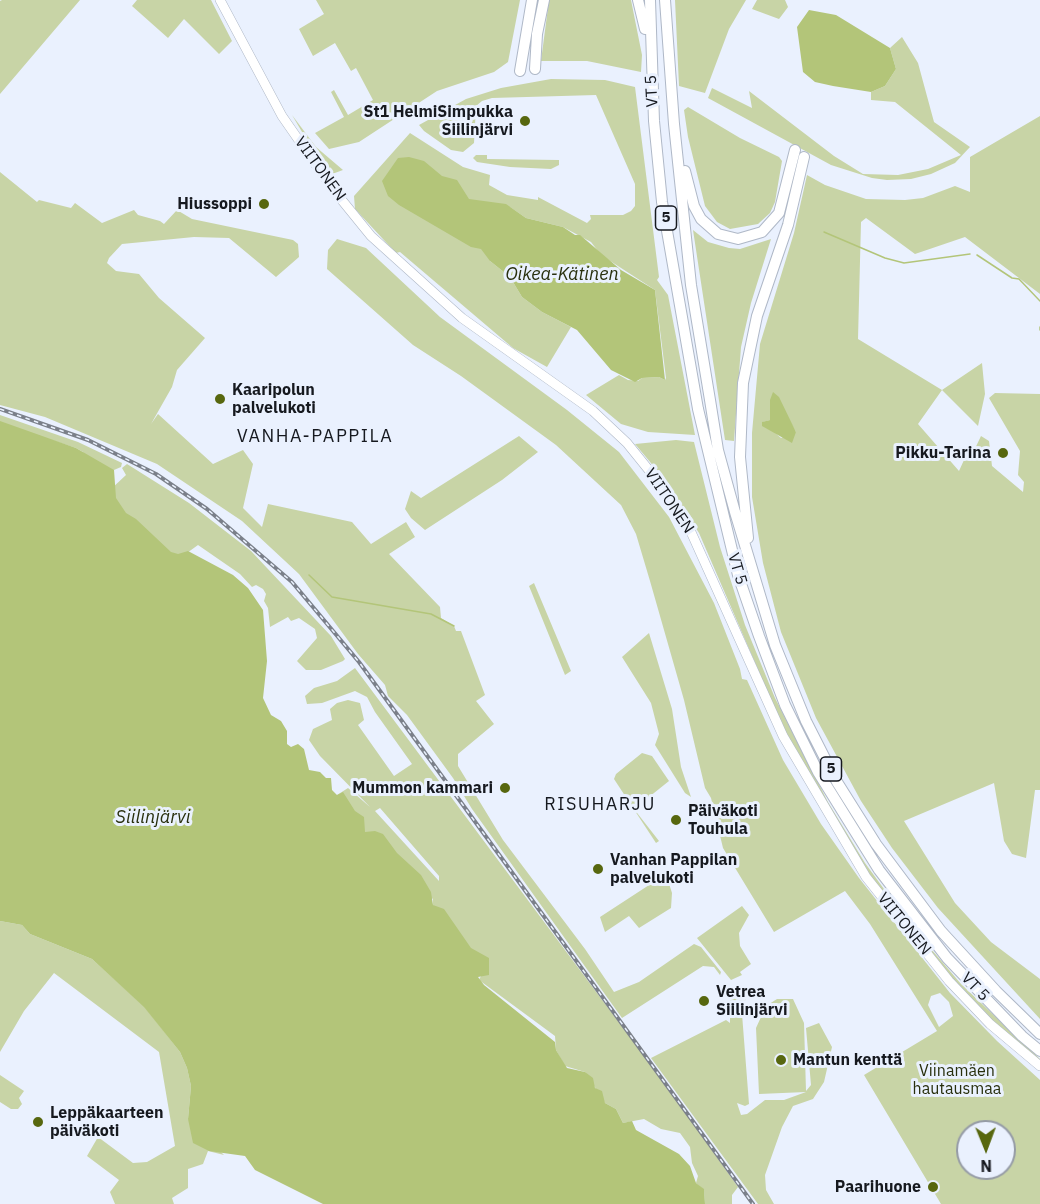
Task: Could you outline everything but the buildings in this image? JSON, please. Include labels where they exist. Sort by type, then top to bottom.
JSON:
[{"type":"highway","points":[[520,71],[532,0]]},
{"type":"highway","points":[[535,69],[537,34],[544,0]]},
{"type":"highway","points":[[638,0],[651,67]]},
{"type":"highway","name":"VT 5","points":[[650,0],[651,67],[662,202],[706,448],[738,575],[759,636],[785,705],[818,772],[879,870],[947,958],[1022,1036],[1040,1051]]},
{"type":"highway","name":"VT 5","points":[[665,0],[674,124],[691,285],[718,450],[754,580],[806,721],[837,782],[876,844],[941,931],[996,991],[1040,1034]]},
{"type":"highway","points":[[674,124],[694,206],[708,227],[718,234],[729,237],[751,236],[762,232],[771,223],[783,203],[800,154],[788,225],[762,300],[748,354],[740,457],[742,500],[754,580]]},
{"type":"main road","name":"VIITONEN","points":[[220,0],[282,116],[332,188],[371,236],[462,318],[593,411],[627,443],[652,474],[691,532],[789,746],[866,877],[949,981],[990,1024],[1040,1066]]},
{"type":"green space","points":[[80,0],[0,94],[0,1]]},
{"type":"green space","points":[[137,0],[211,0],[232,41],[219,54],[184,19],[168,38],[132,6]]},
{"type":"green space","points":[[316,0],[520,0],[508,62],[494,72],[437,91],[359,142],[329,149],[315,133],[344,117],[331,92],[334,90],[348,115],[373,100],[356,68],[351,71],[335,43],[313,56],[299,29],[324,14]]},
{"type":"green space","points":[[549,0],[631,0],[642,55],[641,72],[587,61],[541,61]]},
{"type":"green space","points":[[675,0],[746,0],[729,29],[705,93],[679,86]]},
{"type":"green space","points":[[757,0],[785,0],[788,7],[779,19],[752,9]]},
{"type":"green space","points":[[902,37],[918,63],[934,122],[970,147],[955,163],[931,174],[911,179],[887,180],[872,178],[831,165],[708,98],[712,88],[752,108],[749,91],[834,156],[863,174],[898,175],[928,169],[961,155],[895,102],[871,100],[871,92],[885,86],[896,69],[890,48]]},
{"type":"green space","points":[[551,79],[605,80],[635,87],[659,277],[657,280],[668,295],[695,435],[648,432],[621,424],[586,395],[619,375],[628,380],[638,381],[642,378],[659,377],[665,380],[666,378],[655,290],[601,255],[591,242],[563,227],[526,218],[510,207],[490,261],[510,277],[522,297],[542,312],[571,327],[547,367],[513,348],[400,252],[396,253],[355,209],[354,196],[410,133],[463,167],[490,175],[489,185],[507,195],[538,200],[538,197],[587,223],[591,219],[590,215],[623,215],[631,211],[635,206],[635,184],[596,95],[492,98],[482,101],[476,106],[474,143],[463,152],[451,150],[419,125],[466,99],[501,88]]},
{"type":"green space","points":[[688,107],[740,138],[779,157],[782,161],[775,202],[770,213],[758,224],[730,229],[717,222],[705,206],[688,137],[684,110]]},
{"type":"green space","points":[[292,115],[316,147],[343,170],[332,174],[324,169]]},
{"type":"green space","points":[[1040,116],[1040,294],[965,237],[915,254],[866,218],[861,222],[858,339],[942,390],[918,424],[959,471],[969,449],[971,457],[981,436],[989,441],[992,466],[1023,492],[1024,482],[1018,475],[1020,451],[989,398],[995,393],[1040,394],[1040,790],[1035,790],[1026,858],[1012,854],[1004,841],[994,783],[904,821],[955,903],[991,942],[1040,979],[1040,1019],[938,908],[892,848],[861,801],[816,718],[781,632],[763,563],[752,497],[752,433],[760,344],[794,233],[807,175],[825,185],[866,199],[923,198],[955,186],[970,192],[970,157]],"holes":[[[770,400],[787,416],[796,432],[781,438],[763,422],[770,420]]]},
{"type":"green space","points":[[476,155],[487,155],[487,159],[559,160],[559,165],[551,169],[510,167],[477,162],[473,158]]},
{"type":"green space","points":[[0,172],[37,202],[39,200],[71,208],[75,203],[102,223],[134,210],[138,215],[164,224],[177,210],[192,219],[293,240],[298,244],[299,257],[276,277],[229,238],[194,237],[122,244],[109,258],[107,263],[116,271],[139,274],[159,298],[205,338],[177,370],[172,387],[151,424],[158,414],[213,464],[243,450],[253,464],[243,508],[262,527],[268,504],[352,522],[371,544],[406,522],[415,537],[389,554],[440,607],[441,618],[454,626],[456,631],[461,631],[485,695],[476,701],[494,724],[458,754],[458,766],[503,840],[585,949],[614,992],[639,982],[694,944],[701,947],[721,972],[720,975],[714,967],[703,966],[622,1018],[472,809],[453,778],[407,715],[388,696],[385,685],[358,654],[299,574],[242,521],[157,464],[45,417],[0,405]]},
{"type":"green space","points":[[693,230],[708,242],[729,248],[740,249],[771,239],[751,303],[741,347],[734,441],[725,440]]},
{"type":"green space","name":"Viinamäen hautausmaa","points":[[337,239],[366,248],[440,317],[567,410],[619,452],[669,517],[714,603],[742,679],[747,680],[783,760],[821,824],[859,878],[950,993],[997,1041],[1040,1080],[1040,1204],[941,1204],[864,1075],[937,1031],[870,924],[845,891],[774,932],[723,848],[650,581],[636,534],[621,505],[556,445],[461,376],[413,345],[327,269],[328,250]],"holes":[[[940,993],[949,1002],[953,1016],[939,1027],[928,1005],[931,996]]]},
{"type":"green space","points":[[982,363],[985,394],[978,426],[942,390]]},
{"type":"green space","points":[[0,415],[78,442],[122,463],[121,467],[114,470],[113,475],[86,459],[83,452],[76,448],[0,423]]},
{"type":"green space","points":[[519,436],[538,452],[502,480],[425,530],[411,518],[405,509],[411,491],[421,498]]},
{"type":"green space","points":[[676,440],[694,442],[720,547],[745,625],[775,698],[828,802],[865,863],[908,922],[961,984],[1040,1059],[1040,1062],[992,1020],[949,977],[871,877],[788,739],[699,533],[661,475],[635,444]]},
{"type":"green space","points":[[127,464],[189,503],[251,551],[331,636],[345,659],[321,670],[306,670],[297,661],[317,638],[315,629],[299,618],[291,621],[288,617],[270,627],[268,608],[264,601],[266,594],[263,589],[256,585],[252,587],[240,574],[198,545],[180,558],[117,525],[110,490],[126,475],[122,468]]},
{"type":"green space","points":[[534,583],[571,671],[565,675],[529,586]]},
{"type":"green space","points":[[649,633],[672,709],[681,767],[691,797],[685,793],[655,745],[659,734],[651,703],[622,657]]},
{"type":"green space","points":[[355,668],[667,1087],[738,1187],[732,1195],[732,1204],[705,1204],[704,1190],[696,1183],[698,1176],[692,1163],[690,1147],[680,1133],[661,1129],[644,1119],[623,1123],[616,1109],[605,1103],[585,1072],[565,1066],[556,1050],[555,1036],[479,980],[481,976],[433,905],[433,899],[390,870],[337,795],[348,788],[370,807],[320,756],[309,740],[313,729],[332,720],[330,709],[337,703],[348,700],[360,703],[364,720],[358,725],[394,776],[412,764],[367,697],[355,691],[322,703],[307,704],[305,696],[314,688],[337,681]],"holes":[[[380,808],[439,876],[439,881],[375,811]]]},
{"type":"green space","points":[[642,753],[652,756],[669,781],[634,809],[659,841],[656,843],[614,779],[616,774]]},
{"type":"green space","points":[[666,874],[672,893],[671,908],[639,928],[629,916],[605,932],[600,917]]},
{"type":"green space","points":[[742,906],[749,915],[739,933],[740,946],[751,964],[740,972],[742,975],[731,980],[697,938]]},
{"type":"green space","points":[[0,921],[22,925],[30,934],[92,959],[144,1006],[180,1052],[191,1086],[188,1119],[224,1155],[208,1151],[203,1164],[188,1169],[188,1188],[172,1198],[174,1204],[115,1204],[110,1192],[119,1180],[87,1156],[98,1137],[133,1163],[147,1162],[175,1146],[159,1052],[54,973],[24,1011],[0,1052]]},
{"type":"green space","points":[[737,985],[739,990],[745,989],[746,1000],[741,1001],[749,1104],[745,1106],[737,1103],[741,1115],[747,1114],[765,1100],[784,1100],[806,1092],[759,1094],[756,1028],[766,1006],[777,999],[793,999],[804,1023],[806,1091],[811,1085],[806,1028],[819,1023],[832,1047],[824,1082],[813,1099],[793,1106],[782,1127],[765,1175],[766,1190],[774,1204],[758,1204],[651,1058],[726,1020],[730,1023],[730,988]]},
{"type":"green space","points":[[0,1075],[24,1091],[19,1098],[22,1104],[18,1109],[11,1109],[0,1102]]},
{"type":"water","points":[[809,10],[836,15],[890,48],[896,69],[885,86],[871,92],[833,86],[815,82],[803,72],[797,27]]},
{"type":"water","name":"Oikea-Kätinen","points":[[409,157],[424,161],[442,176],[457,180],[469,199],[506,204],[526,218],[563,227],[575,235],[580,235],[621,270],[655,290],[665,380],[659,377],[642,378],[635,382],[611,370],[577,330],[542,312],[522,297],[510,277],[490,261],[481,249],[471,247],[399,205],[388,196],[382,181],[398,158]]},
{"type":"water","points":[[773,392],[779,397],[796,432],[792,443],[762,426],[762,422],[770,420],[770,400]]},
{"type":"water","name":"Siilinjärvi","points":[[0,421],[76,448],[114,470],[116,498],[126,513],[136,519],[171,552],[178,554],[188,551],[233,575],[248,588],[263,610],[267,661],[263,698],[271,715],[281,721],[287,731],[287,744],[291,747],[298,744],[304,749],[309,770],[320,772],[326,778],[331,778],[332,790],[337,795],[343,792],[355,811],[364,817],[365,832],[375,831],[383,834],[397,853],[421,875],[431,892],[433,905],[444,909],[471,948],[489,958],[489,975],[478,977],[484,985],[555,1042],[556,1050],[567,1068],[585,1072],[593,1078],[595,1088],[602,1091],[605,1103],[616,1109],[623,1123],[632,1121],[636,1130],[679,1154],[690,1166],[696,1183],[704,1189],[705,1204],[323,1204],[255,1170],[245,1156],[209,1151],[193,1143],[188,1119],[191,1086],[187,1068],[180,1052],[144,1007],[92,959],[30,934],[22,925],[0,921]]},
{"type":"waterway","points":[[824,232],[885,258],[904,263],[970,254]]},
{"type":"waterway","points":[[977,255],[1012,278],[1019,279],[1040,301]]},
{"type":"waterway","points":[[309,575],[332,597],[431,614],[454,626]]},
{"type":"railway","points":[[0,409],[88,440],[156,474],[207,509],[292,582],[359,662],[753,1204]]},
{"type":"place","name":"St1 HelmiSimpukka Siilinjärvi","points":[[525,121]]},
{"type":"place","name":"Hiussoppi","points":[[264,204]]},
{"type":"place","name":"Kaaripolun palvelukoti","points":[[220,399]]},
{"type":"place","name":"Pikku-Tarina","points":[[1003,453]]},
{"type":"place","name":"Mummon kammari","points":[[505,788]]},
{"type":"place","name":"Päiväkoti Touhula","points":[[676,820]]},
{"type":"place","name":"Vanhan Pappilan palvelukoti","points":[[598,869]]},
{"type":"place","name":"Vetrea Siilinjärvi","points":[[704,1001]]},
{"type":"place","name":"Mantun kenttä","points":[[781,1060]]},
{"type":"place","name":"Leppäkaarteen päiväkoti","points":[[38,1122]]},
{"type":"place","name":"Paarihuone","points":[[933,1187]]},
{"type":"district","name":"VANHA-PAPPILA","points":[[315,437]]},
{"type":"district","name":"RISUHARJU","points":[[600,805]]}]
